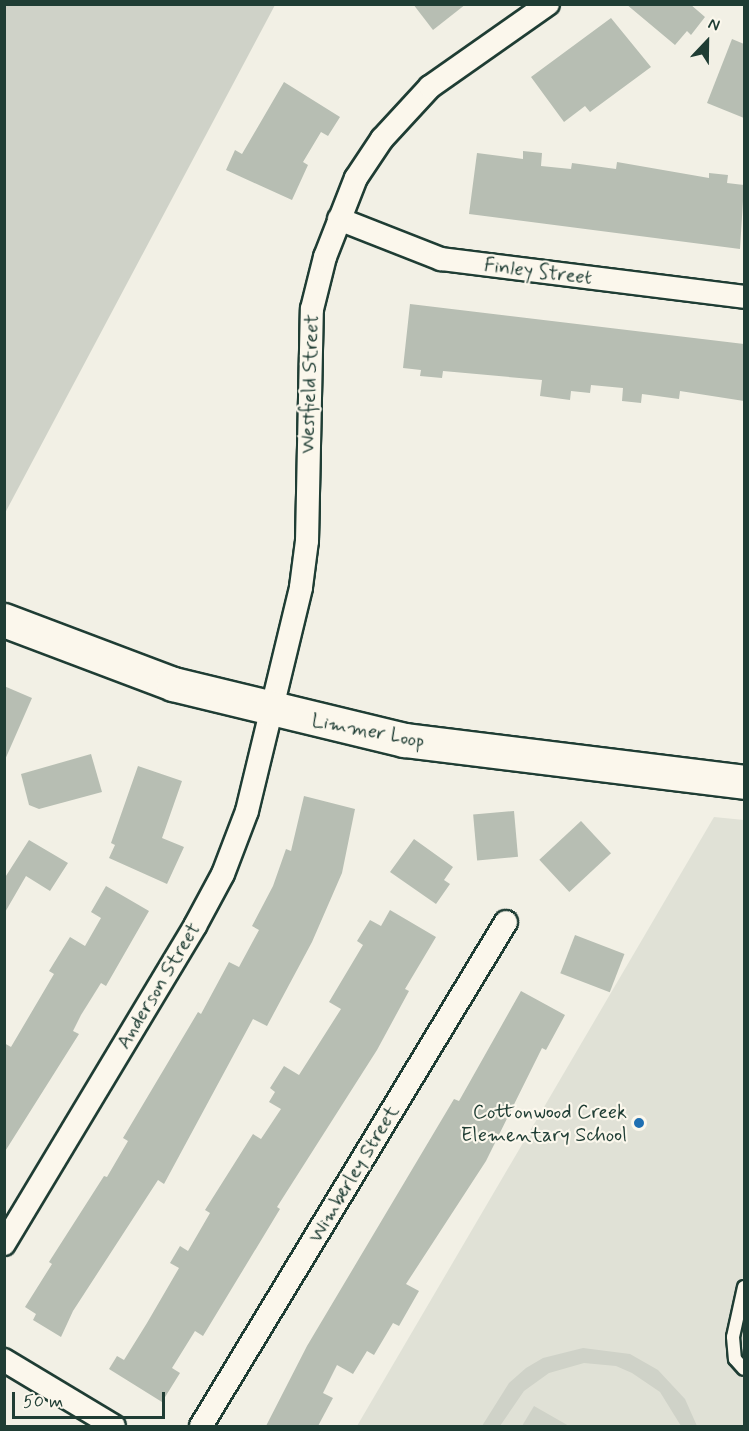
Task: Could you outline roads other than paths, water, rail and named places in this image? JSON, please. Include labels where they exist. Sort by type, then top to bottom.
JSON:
[{"type":"street","name":"Westfield Street","points":[[271,711],[301,587],[307,541],[312,309],[339,219],[356,178],[408,109],[430,87],[548,4]]},
{"type":"street","name":"Finley Street","points":[[339,219],[441,259],[744,297]]},
{"type":"street","name":"Limmer Loop","points":[[4,620],[173,684],[271,711],[404,740],[744,782]]},
{"type":"street","name":"Anderson Street","points":[[4,1244],[223,874],[247,811],[271,711]]},
{"type":"street","name":"Wimberley Street","points":[[201,1426],[506,922]]},
{"type":"street","points":[[4,1360],[114,1426]]},
{"type":"lane","points":[[744,1287],[733,1337],[735,1359],[744,1369]]},
{"type":"place","name":"Cottonwood Creek Elementary School","points":[[639,1123]]}]
